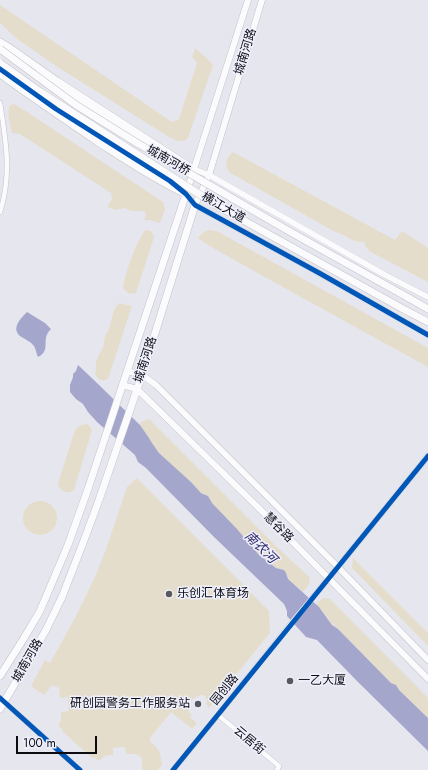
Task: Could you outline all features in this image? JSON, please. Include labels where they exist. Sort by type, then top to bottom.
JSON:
[{"type":"main road","name":"城南河路","points":[[0,676],[40,611],[78,518],[186,194],[248,0]]},
{"type":"main road","name":"城南河路","points":[[1,703],[46,630],[62,597],[99,500],[142,374],[195,205],[209,174],[262,0]]},
{"type":"main road","points":[[0,42],[57,81],[193,169]]},
{"type":"main road","name":"城南河桥","points":[[0,47],[76,105],[137,144],[286,230],[428,309]]},
{"type":"main road","name":"城南河桥","points":[[0,63],[39,91],[216,205],[428,322]]},
{"type":"main road","points":[[0,74],[45,106],[121,156],[168,186],[186,194]]},
{"type":"main road","name":"慧谷路","points":[[127,371],[142,374],[156,385],[338,567],[428,660]]},
{"type":"main road","points":[[122,385],[137,388]]},
{"type":"main road","name":"慧谷路","points":[[137,388],[329,578],[428,679]]},
{"type":"street","name":"横江大道","points":[[0,47],[61,89],[162,153],[193,169],[209,174],[234,190],[385,275],[428,297]]},
{"type":"street","name":"横江大道","points":[[0,69],[56,109],[170,181],[186,194],[195,205],[428,335]]},
{"type":"street","points":[[0,104],[8,160],[4,198],[0,212]]},
{"type":"street","points":[[329,578],[428,456]]},
{"type":"street","name":"园创路","points":[[173,770],[329,578]]},
{"type":"street","points":[[1,703],[80,770]]},
{"type":"street","name":"云居街","points":[[218,715],[278,768]]},
{"type":"shaded area","points":[[0,5],[172,122],[179,119],[197,63],[192,57],[195,48],[213,65],[188,138],[181,141],[169,137],[56,66],[16,38],[0,23]]},
{"type":"shaded area","points":[[14,104],[163,202],[165,209],[160,223],[144,220],[146,214],[144,211],[131,211],[124,208],[116,210],[107,207],[112,199],[111,193],[20,134],[12,133],[8,111],[10,106]]},
{"type":"shaded area","points":[[233,152],[395,240],[402,231],[428,248],[428,282],[369,251],[364,242],[352,240],[335,232],[229,172],[226,161]]},
{"type":"shaded area","points":[[145,230],[151,231],[154,237],[136,293],[130,294],[125,291],[123,287],[134,251]]},
{"type":"shaded area","points":[[209,230],[217,231],[428,348],[428,367],[270,280],[198,238]]},
{"type":"shaded area","points":[[119,303],[132,306],[108,379],[102,380],[97,378],[95,374],[96,362],[103,348],[105,336],[109,329],[114,310]]},
{"type":"shaded area","points":[[149,419],[309,577],[309,584],[303,592],[288,579],[284,570],[276,568],[259,555],[206,495],[201,493],[159,453],[140,425],[141,422]]},
{"type":"shaded area","points":[[86,424],[89,425],[92,430],[74,490],[66,492],[60,488],[58,483],[75,430]]},
{"type":"shaded area","name":"乐创汇体育场","points":[[137,478],[269,611],[270,633],[209,708],[206,704],[207,699],[204,695],[197,696],[190,703],[189,712],[192,714],[190,717],[197,723],[192,729],[171,712],[150,738],[150,741],[160,754],[162,765],[158,770],[142,770],[142,758],[136,754],[126,754],[125,747],[113,748],[113,755],[105,756],[99,761],[94,757],[92,758],[62,731],[63,730],[58,725],[61,721],[61,712],[69,711],[68,697],[60,698],[59,688],[52,685],[44,695],[31,686],[45,660],[50,663],[76,616],[95,577],[105,552],[127,487]]},
{"type":"shaded area","points":[[37,501],[43,501],[52,506],[56,512],[56,524],[52,530],[43,535],[37,535],[28,530],[23,521],[23,515],[28,506]]},
{"type":"shaded area","points":[[353,558],[428,633],[428,646],[352,568]]},
{"type":"shaded area","points":[[324,598],[330,599],[428,698],[428,718],[332,624],[316,605]]},
{"type":"water","points":[[27,312],[45,323],[51,329],[46,337],[44,351],[38,357],[34,346],[20,336],[16,330],[18,323]]},
{"type":"water","points":[[78,365],[140,425],[159,453],[201,493],[208,496],[212,503],[259,555],[276,568],[284,570],[288,579],[319,607],[332,625],[338,629],[391,683],[396,685],[399,690],[428,718],[428,751],[317,640],[306,637],[287,616],[287,611],[284,604],[214,537],[146,468],[138,462],[135,455],[97,422],[83,404],[76,399],[70,392],[70,385],[73,374]]},
{"type":"cycle path","points":[[0,69],[56,109],[170,181],[186,194],[195,205],[428,335]]},
{"type":"cycle path","points":[[173,770],[428,456]]},
{"type":"cycle path","points":[[0,698],[80,770]]},
{"type":"place","name":"乐创汇体育场","points":[[169,594]]},
{"type":"place","name":"一乙大厦","points":[[290,681]]},
{"type":"place","name":"研创园警务工作服务站","points":[[198,704]]},
{"type":"water label","name":"南农河","points":[[260,548]]}]
